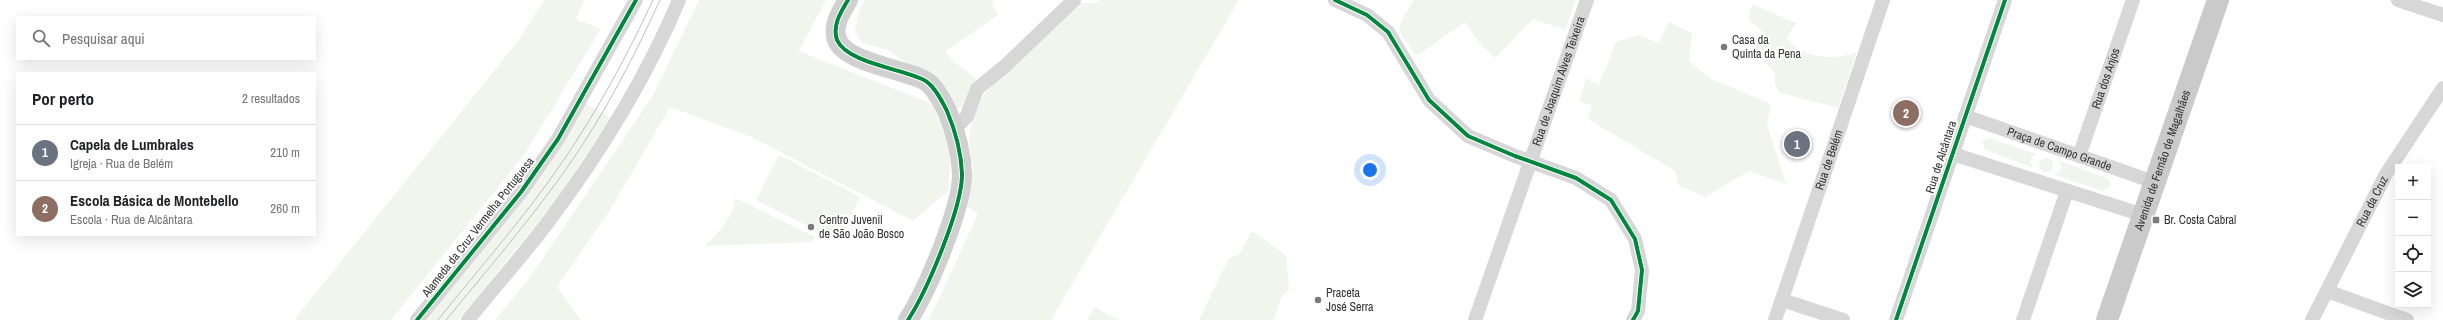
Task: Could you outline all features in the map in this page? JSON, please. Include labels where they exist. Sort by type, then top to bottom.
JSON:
[{"type":"main road","name":"Avenida de Fernão de Magalhães","points":[[2107,320],[2218,0]]},
{"type":"street","name":"Alameda da Cruz Vermelha Portuguesa","points":[[417,320],[521,192],[558,139],[636,0]]},
{"type":"street","points":[[468,320],[553,215],[581,176],[631,97],[679,0]]},
{"type":"street","points":[[848,0],[836,22],[838,40],[850,54],[925,80],[941,99],[955,129],[962,173],[957,208],[944,243],[908,320]]},
{"type":"street","points":[[955,129],[967,116],[977,89],[1005,66],[1074,0]]},
{"type":"street","points":[[1335,0],[1367,15],[1388,32],[1429,100],[1468,136],[1530,162],[1576,178],[1611,200],[1635,239],[1642,270],[1638,311],[1633,320]]},
{"type":"street","name":"Rua de Joaquim Alves Teixeira","points":[[1475,320],[1587,0]]},
{"type":"street","name":"Rua de Belém","points":[[1775,320],[1883,0]]},
{"type":"street","name":"Rua de Alcântara","points":[[1896,320],[1953,154],[1964,116],[2006,0]]},
{"type":"street","name":"Rua dos Anjos","points":[[2079,156],[2133,0]]},
{"type":"street","points":[[2398,0],[2443,15]]},
{"type":"street","name":"Rua da Cruz","points":[[2312,320],[2386,174],[2443,88]]},
{"type":"street","name":"Praça de Campo Grande","points":[[1964,116],[2154,182]]},
{"type":"street","points":[[1953,154],[2143,215]]},
{"type":"street","points":[[2023,320],[2067,191]]},
{"type":"street","points":[[2327,291],[2407,320]]},
{"type":"street","points":[[1782,300],[1843,320]]},
{"type":"shaded area","points":[[544,0],[584,0],[576,19],[601,29],[524,155],[391,320],[294,320],[518,41]]},
{"type":"shaded area","points":[[699,0],[826,0],[799,51],[932,104],[951,150],[948,191],[913,221],[754,138],[670,107],[612,207],[557,287],[581,320],[495,320],[528,280],[652,97]]},
{"type":"shaded area","points":[[865,0],[995,0],[992,2],[998,15],[945,51],[953,61],[976,78],[965,107],[955,109],[947,90],[887,50],[862,43],[855,32],[858,13]]},
{"type":"shaded area","points":[[1101,0],[1239,0],[1051,320],[929,320],[978,214],[966,206],[973,169],[969,144],[972,110],[997,79],[1006,75],[1078,3],[1094,3]]},
{"type":"shaded area","points":[[1414,0],[1576,0],[1565,30],[1533,19],[1495,58],[1480,44],[1465,22],[1417,56],[1404,39],[1400,29],[1403,18]]},
{"type":"shaded area","points":[[1752,4],[1796,23],[1786,38],[1793,45],[1810,54],[1838,57],[1857,52],[1838,108],[1780,93],[1775,85],[1775,72],[1752,52],[1764,33],[1748,19]]},
{"type":"shaded area","points":[[1669,22],[1692,33],[1689,61],[1711,79],[1771,104],[1767,125],[1786,184],[1749,171],[1705,197],[1678,185],[1675,171],[1588,119],[1592,105],[1579,101],[1586,78],[1599,85],[1616,42],[1639,35],[1658,43]]},
{"type":"shaded area","points":[[585,103],[611,118],[553,204],[458,320],[425,320]]},
{"type":"shaded area","points":[[1989,138],[2036,154],[2035,156],[2032,156],[2030,163],[2033,164],[2032,167],[1985,150],[1982,142]]},
{"type":"shaded area","points":[[779,155],[860,197],[838,241],[756,200]]},
{"type":"shaded area","points":[[2043,158],[2049,158],[2053,162],[2053,168],[2049,172],[2043,172],[2039,168],[2039,162]]},
{"type":"shaded area","points":[[2060,161],[2108,179],[2111,186],[2103,191],[2055,175],[2056,172],[2059,173],[2062,166],[2059,164]]},
{"type":"shaded area","points":[[735,198],[815,237],[813,242],[705,246],[728,219]]},
{"type":"shaded area","points":[[1252,231],[1286,255],[1289,290],[1281,297],[1274,320],[1199,320],[1229,258],[1239,255]]},
{"type":"shaded area","points":[[1095,307],[1118,320],[1087,320]]},
{"type":"tram line","points":[[438,320],[518,222],[563,161],[611,82],[633,42],[653,0]]},
{"type":"tram line","points":[[446,320],[555,185],[569,165],[595,125],[618,84],[640,43],[660,0]]},
{"type":"cycle path","points":[[417,320],[521,192],[558,139],[636,0]]},
{"type":"cycle path","points":[[848,0],[836,24],[837,40],[843,48],[863,60],[915,76],[928,82],[947,111],[953,126],[959,149],[962,173],[961,188],[957,206],[934,269],[916,307],[908,320]]},
{"type":"cycle path","points":[[1335,0],[1367,15],[1388,32],[1429,100],[1468,136],[1515,156],[1576,178],[1611,200],[1635,239],[1642,270],[1638,311],[1633,320]]},
{"type":"cycle path","points":[[1896,320],[2005,0]]},
{"type":"place","name":"Casa da Quinta da Pena","points":[[1724,47]]},
{"type":"place","name":"Escola Básica de Montebello","points":[[1906,113]]},
{"type":"place","name":"Capela de Lumbrales","points":[[1797,144]]},
{"type":"place","name":"Br. Costa Cabral","points":[[2156,220]]},
{"type":"place","name":"Centro Juvenil de São João Bosco","points":[[811,227]]},
{"type":"place","name":"Praceta José Serra","points":[[1318,300]]}]
